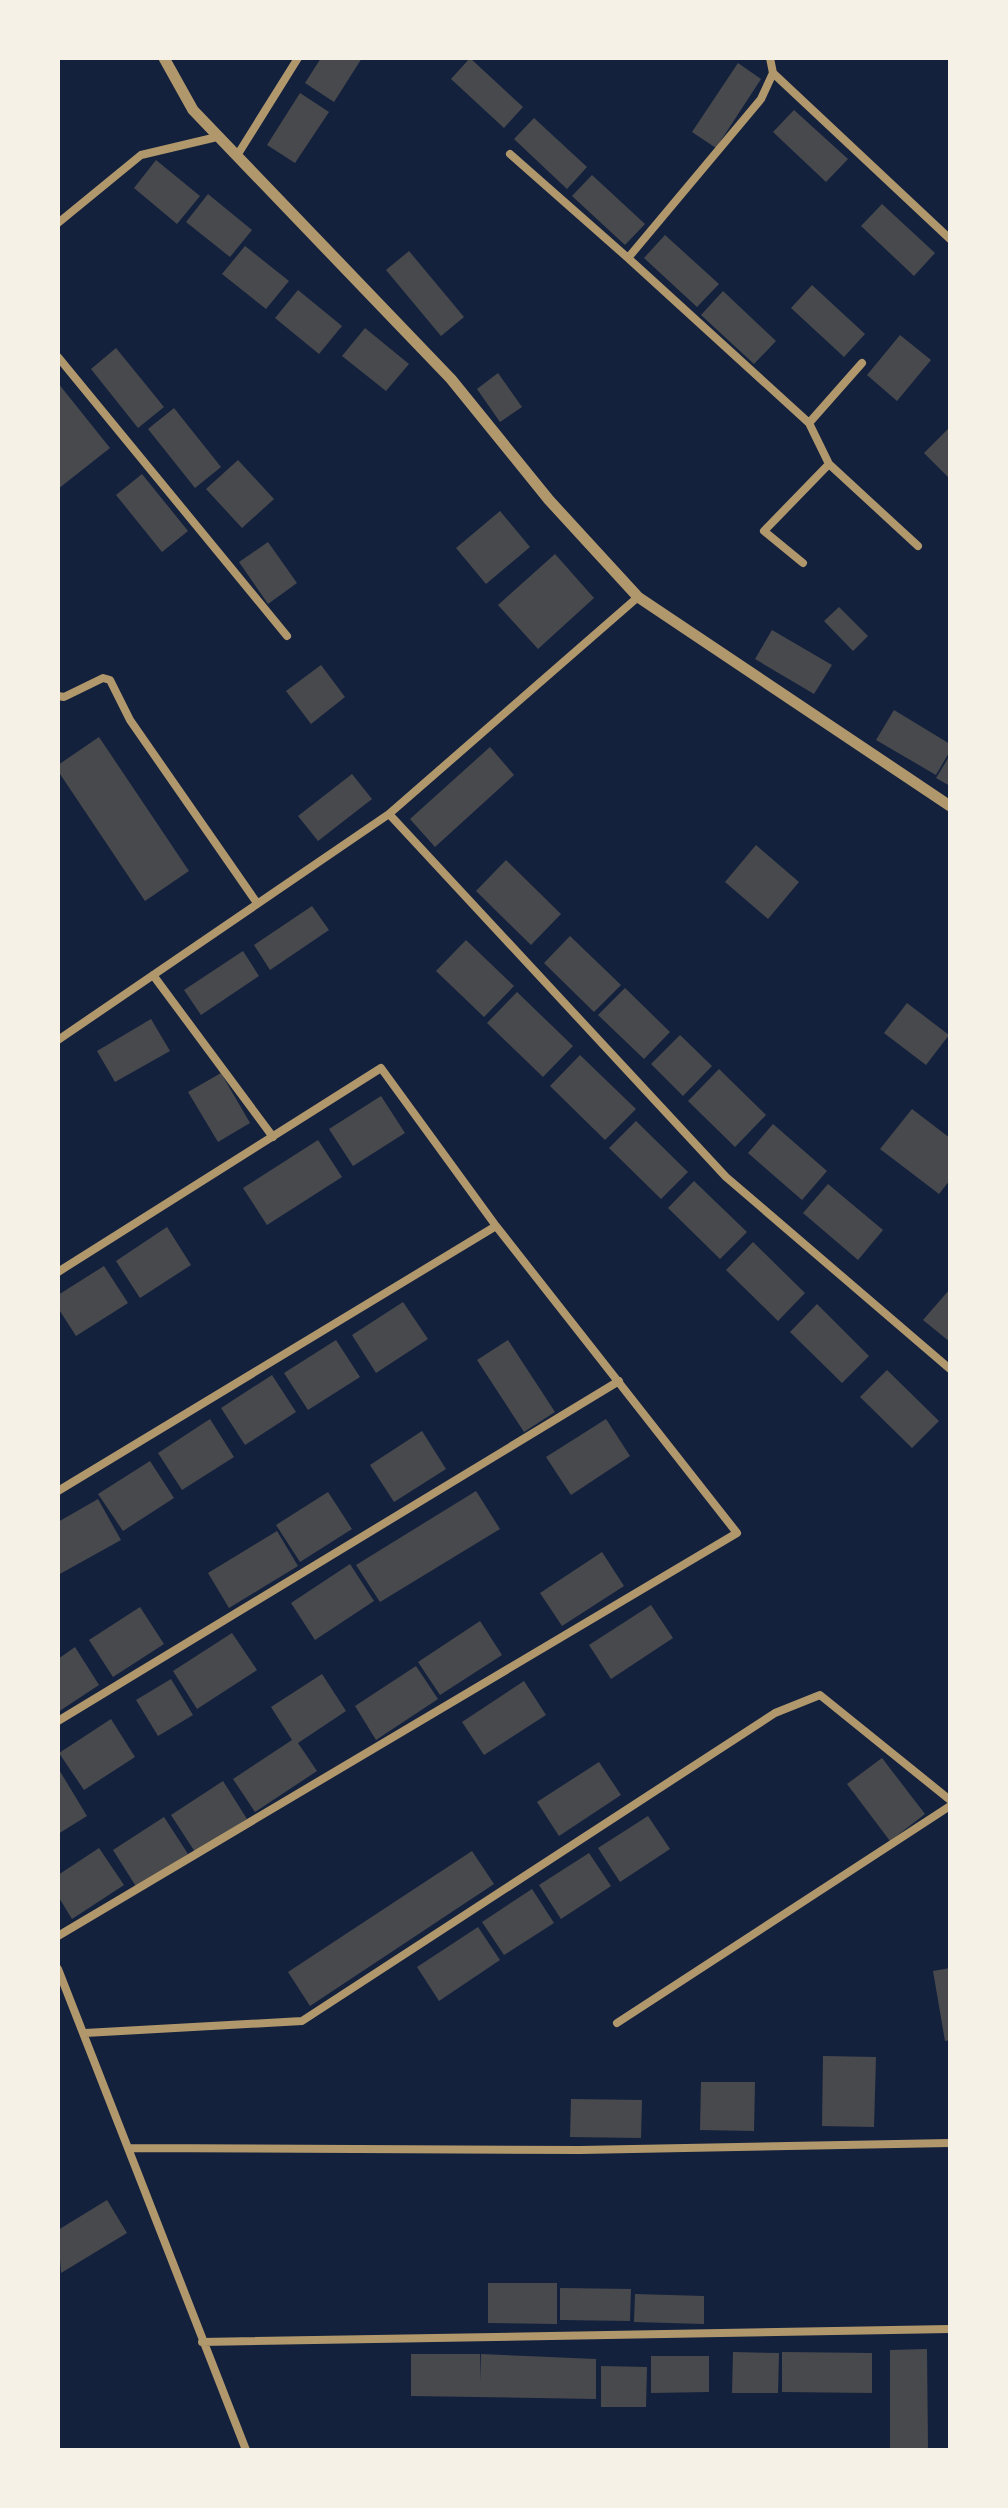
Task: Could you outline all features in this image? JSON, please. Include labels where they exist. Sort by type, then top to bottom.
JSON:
[{"type":"street","points":[[164,58],[193,110],[451,379],[549,500],[638,597],[950,806]]},
{"type":"street","points":[[238,154],[298,58]]},
{"type":"street","points":[[770,58],[773,73],[950,239]]},
{"type":"street","points":[[628,258],[761,99],[773,73]]},
{"type":"street","points":[[58,223],[141,155],[217,137]]},
{"type":"street","points":[[510,154],[809,423],[829,464],[918,546]]},
{"type":"street","points":[[58,357],[287,636]]},
{"type":"street","points":[[809,423],[862,363]]},
{"type":"street","points":[[803,563],[764,531],[829,464]]},
{"type":"street","points":[[58,1040],[389,814],[638,597]]},
{"type":"street","points":[[58,696],[64,697],[103,678],[110,680],[130,720],[257,903]]},
{"type":"street","points":[[389,814],[726,1177],[950,1369]]},
{"type":"street","points":[[153,975],[273,1137]]},
{"type":"street","points":[[58,1272],[381,1068],[496,1226],[737,1533],[58,1936]]},
{"type":"street","points":[[58,1491],[496,1226]]},
{"type":"street","points":[[58,1721],[619,1381]]},
{"type":"street","points":[[85,2033],[302,2021],[775,1713],[820,1695],[950,1803],[617,2023]]},
{"type":"street","points":[[58,1969],[246,2450]]},
{"type":"street","points":[[129,2148],[580,2150],[950,2143]]},
{"type":"street","points":[[202,2342],[950,2329]]},
{"type":"building","points":[[321,58],[362,58],[334,102],[305,83]]},
{"type":"building","points":[[470,58],[523,107],[504,128],[451,79]]},
{"type":"building","points":[[738,63],[761,79],[716,148],[692,132]]},
{"type":"building","points":[[300,93],[329,112],[295,163],[267,145]]},
{"type":"building","points":[[794,110],[848,159],[826,182],[773,132]]},
{"type":"building","points":[[534,118],[587,167],[567,189],[514,139]]},
{"type":"building","points":[[156,160],[200,196],[177,224],[134,188]]},
{"type":"building","points":[[592,175],[645,224],[625,245],[572,196]]},
{"type":"building","points":[[208,194],[252,230],[230,257],[186,222]]},
{"type":"building","points":[[882,204],[935,253],[914,276],[861,226]]},
{"type":"building","points":[[665,235],[719,284],[697,307],[644,258]]},
{"type":"building","points":[[245,246],[289,281],[266,309],[222,274]]},
{"type":"building","points":[[409,251],[464,317],[441,336],[386,270]]},
{"type":"building","points":[[812,285],[865,334],[844,357],[791,308]]},
{"type":"building","points":[[298,290],[342,326],[319,354],[275,318]]},
{"type":"building","points":[[723,291],[776,341],[754,364],[701,315]]},
{"type":"building","points":[[365,328],[409,364],[386,391],[342,356]]},
{"type":"building","points":[[900,335],[931,360],[897,401],[867,375]]},
{"type":"building","points":[[116,348],[164,407],[138,428],[91,369]]},
{"type":"building","points":[[498,373],[522,407],[500,422],[477,389]]},
{"type":"building","points":[[58,383],[110,448],[58,489]]},
{"type":"building","points":[[174,408],[221,467],[195,488],[148,429]]},
{"type":"building","points":[[950,427],[950,479],[924,453]]},
{"type":"building","points":[[238,460],[274,499],[242,528],[206,489]]},
{"type":"building","points":[[142,474],[188,531],[162,552],[116,495]]},
{"type":"building","points":[[500,511],[530,547],[486,584],[456,548]]},
{"type":"building","points":[[268,542],[297,583],[268,604],[239,562]]},
{"type":"building","points":[[555,554],[594,598],[538,649],[498,605]]},
{"type":"building","points":[[839,607],[868,636],[853,651],[824,621]]},
{"type":"building","points":[[772,630],[832,665],[814,694],[755,659]]},
{"type":"building","points":[[321,665],[345,697],[311,724],[286,691]]},
{"type":"building","points":[[894,710],[950,744],[950,751],[936,775],[876,740]]},
{"type":"building","points":[[99,737],[189,871],[145,901],[58,771],[58,765]]},
{"type":"building","points":[[490,747],[514,775],[435,847],[410,819]]},
{"type":"building","points":[[950,755],[950,786],[936,778]]},
{"type":"building","points":[[352,774],[372,799],[318,841],[298,816]]},
{"type":"building","points":[[756,845],[799,882],[768,919],[725,882]]},
{"type":"building","points":[[506,860],[561,914],[531,945],[476,891]]},
{"type":"building","points":[[312,906],[329,930],[270,970],[254,945]]},
{"type":"building","points":[[570,936],[621,985],[594,1012],[544,963]]},
{"type":"building","points":[[466,940],[514,986],[484,1017],[436,971]]},
{"type":"building","points":[[243,951],[259,976],[201,1015],[184,990]]},
{"type":"building","points":[[625,988],[670,1032],[644,1059],[598,1015]]},
{"type":"building","points":[[517,992],[573,1046],[543,1077],[487,1023]]},
{"type":"building","points":[[907,1003],[949,1035],[926,1065],[884,1033]]},
{"type":"building","points":[[151,1019],[170,1051],[115,1082],[97,1051]]},
{"type":"building","points":[[680,1035],[712,1066],[683,1096],[651,1064]]},
{"type":"building","points":[[580,1055],[636,1109],[605,1140],[550,1086]]},
{"type":"building","points":[[719,1069],[766,1115],[735,1147],[688,1101]]},
{"type":"building","points":[[221,1073],[250,1123],[218,1142],[188,1092]]},
{"type":"building","points":[[381,1096],[405,1133],[353,1166],[329,1129]]},
{"type":"building","points":[[912,1109],[950,1138],[950,1180],[939,1194],[880,1149]]},
{"type":"building","points":[[636,1121],[688,1172],[661,1199],[609,1148]]},
{"type":"building","points":[[773,1124],[827,1171],[802,1200],[748,1153]]},
{"type":"building","points":[[318,1140],[342,1177],[267,1225],[243,1188]]},
{"type":"building","points":[[694,1181],[747,1232],[720,1259],[668,1208]]},
{"type":"building","points":[[828,1184],[883,1230],[858,1260],[803,1213]]},
{"type":"building","points":[[167,1227],[191,1265],[140,1298],[116,1261]]},
{"type":"building","points":[[753,1242],[805,1293],[778,1321],[726,1270]]},
{"type":"building","points":[[104,1266],[128,1303],[76,1336],[58,1308],[58,1295]]},
{"type":"building","points":[[950,1289],[950,1342],[923,1320]]},
{"type":"building","points":[[403,1302],[428,1339],[376,1373],[352,1335]]},
{"type":"building","points":[[817,1304],[869,1356],[842,1383],[790,1332]]},
{"type":"building","points":[[336,1340],[360,1377],[308,1410],[284,1373]]},
{"type":"building","points":[[508,1340],[555,1412],[524,1432],[477,1360]]},
{"type":"building","points":[[887,1370],[939,1421],[912,1448],[860,1397]]},
{"type":"building","points":[[272,1375],[296,1412],[245,1445],[221,1408]]},
{"type":"building","points":[[210,1419],[234,1457],[182,1490],[158,1453]]},
{"type":"building","points":[[606,1419],[630,1456],[571,1495],[546,1457]]},
{"type":"building","points":[[422,1431],[446,1469],[394,1502],[370,1465]]},
{"type":"building","points":[[150,1461],[174,1498],[123,1531],[98,1494]]},
{"type":"building","points":[[476,1491],[500,1529],[380,1602],[356,1565]]},
{"type":"building","points":[[328,1492],[352,1529],[300,1562],[276,1525]]},
{"type":"building","points":[[98,1499],[121,1540],[58,1575],[58,1522]]},
{"type":"building","points":[[277,1531],[298,1566],[229,1608],[208,1573]]},
{"type":"building","points":[[602,1552],[624,1586],[562,1626],[540,1593]]},
{"type":"building","points":[[350,1564],[374,1601],[315,1640],[291,1603]]},
{"type":"building","points":[[651,1605],[673,1638],[611,1679],[589,1645]]},
{"type":"building","points":[[140,1607],[164,1644],[113,1677],[89,1640]]},
{"type":"building","points":[[480,1621],[502,1655],[440,1695],[418,1662]]},
{"type":"building","points":[[232,1633],[257,1670],[197,1709],[173,1671]]},
{"type":"building","points":[[75,1647],[99,1685],[58,1712],[58,1659]]},
{"type":"building","points":[[416,1666],[438,1699],[376,1740],[355,1706]]},
{"type":"building","points":[[322,1674],[346,1711],[298,1743],[317,1771],[255,1812],[233,1779],[292,1740],[271,1707]]},
{"type":"building","points":[[171,1679],[193,1715],[158,1736],[136,1700]]},
{"type":"building","points":[[524,1681],[546,1715],[484,1755],[462,1722]]},
{"type":"building","points":[[111,1719],[135,1757],[84,1790],[59,1753]]},
{"type":"building","points":[[882,1758],[925,1814],[890,1841],[847,1784]]},
{"type":"building","points":[[599,1762],[621,1795],[559,1836],[537,1802]]},
{"type":"building","points":[[58,1768],[87,1816],[58,1834]]},
{"type":"building","points":[[223,1781],[247,1819],[195,1852],[171,1815]]},
{"type":"building","points":[[648,1816],[670,1849],[620,1882],[598,1848]]},
{"type":"building","points":[[164,1817],[188,1854],[137,1888],[113,1850]]},
{"type":"building","points":[[99,1848],[124,1885],[72,1919],[58,1896],[58,1875]]},
{"type":"building","points":[[472,1851],[494,1884],[310,2006],[288,1972]]},
{"type":"building","points":[[589,1853],[611,1886],[561,1919],[539,1885]]},
{"type":"building","points":[[532,1889],[554,1923],[504,1955],[482,1922]]},
{"type":"building","points":[[478,1927],[500,1960],[439,2001],[417,1967]]},
{"type":"building","points":[[950,1968],[950,2040],[945,2041],[933,1971]]},
{"type":"building","points":[[823,2056],[876,2057],[874,2127],[822,2126]]},
{"type":"building","points":[[701,2082],[755,2082],[754,2131],[700,2130]]},
{"type":"building","points":[[571,2099],[642,2100],[641,2138],[570,2137]]},
{"type":"building","points":[[107,2200],[127,2233],[61,2273],[58,2230]]},
{"type":"building","points":[[488,2283],[557,2283],[557,2324],[488,2323]]},
{"type":"building","points":[[560,2288],[631,2289],[630,2321],[560,2320]]},
{"type":"building","points":[[635,2294],[704,2296],[704,2324],[634,2322]]},
{"type":"building","points":[[927,2349],[928,2450],[890,2450],[890,2350]]},
{"type":"building","points":[[733,2352],[779,2353],[778,2393],[732,2393]]},
{"type":"building","points":[[782,2352],[872,2353],[872,2393],[782,2392]]},
{"type":"building","points":[[411,2354],[480,2354],[480,2382],[481,2354],[596,2359],[596,2399],[411,2396]]},
{"type":"building","points":[[651,2356],[709,2356],[709,2392],[651,2393]]},
{"type":"building","points":[[601,2366],[647,2367],[646,2407],[601,2407]]}]
